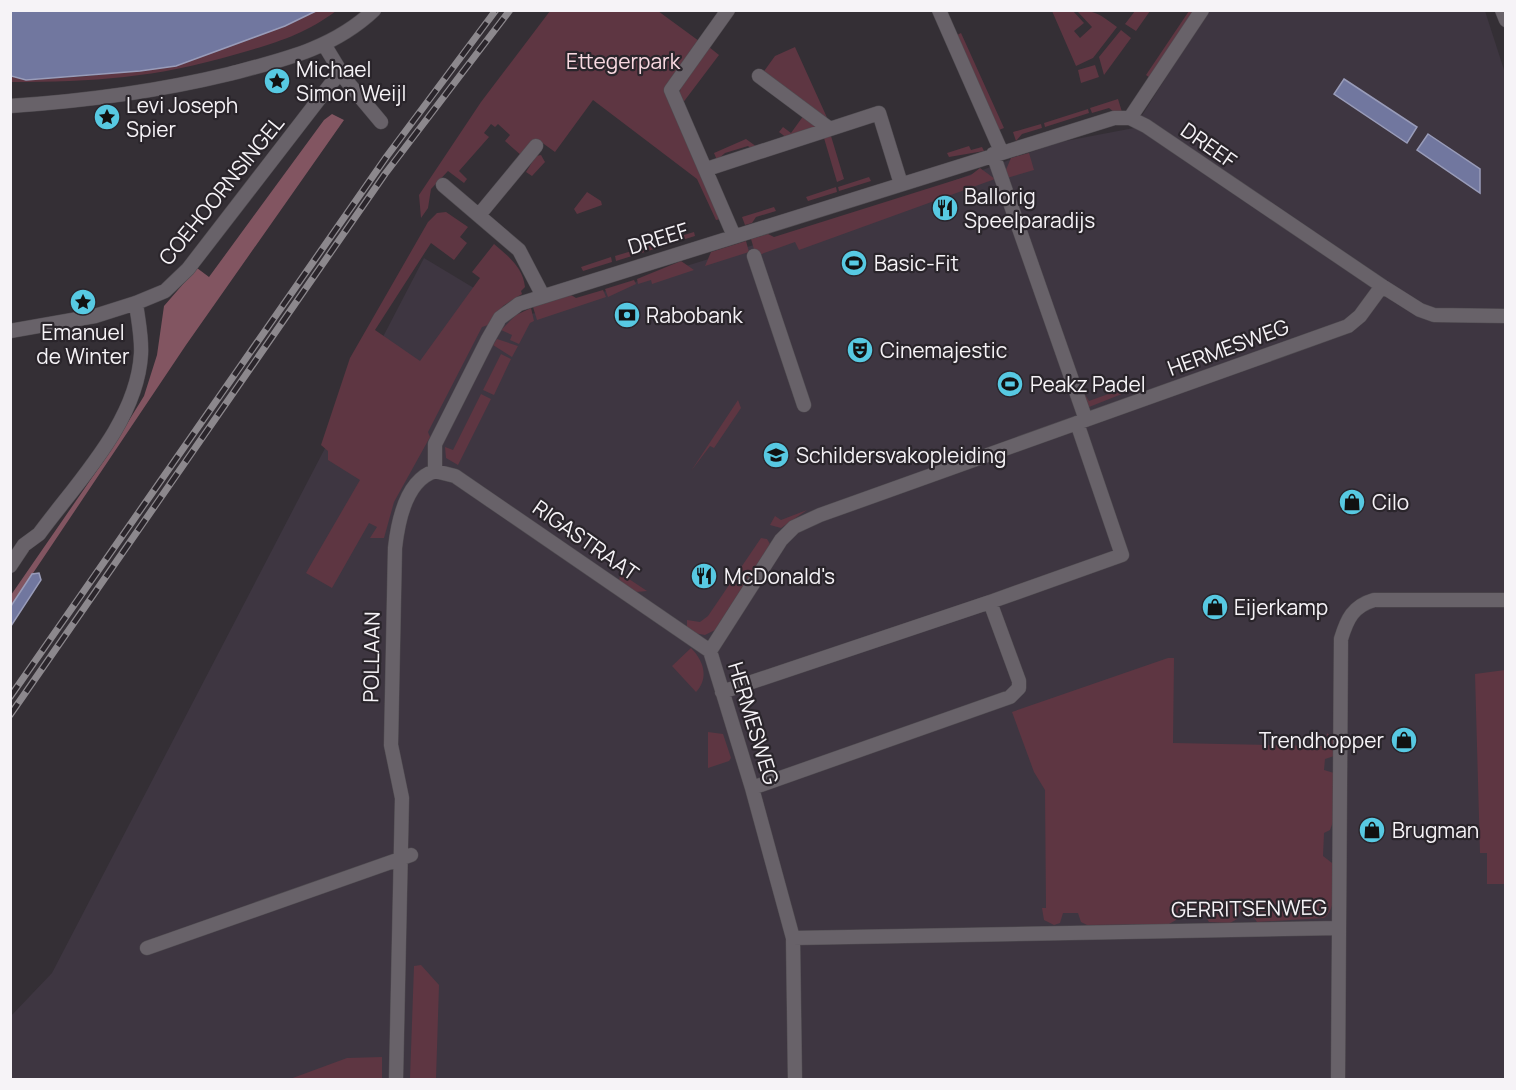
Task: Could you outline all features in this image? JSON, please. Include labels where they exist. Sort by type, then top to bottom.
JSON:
[{"type":"street","points":[[10,106],[91,101],[141,93],[251,68],[325,46],[360,24],[374,10]]},
{"type":"street","points":[[728,10],[671,90],[734,236]]},
{"type":"street","points":[[722,692],[1122,555],[997,153],[939,10]]},
{"type":"street","points":[[1130,118],[1202,10]]},
{"type":"street","points":[[1502,10],[1506,20]]},
{"type":"street","points":[[325,46],[340,72],[381,122]]},
{"type":"street","name":"COEHOORNSINGEL","points":[[10,331],[95,316],[165,291],[188,269],[340,72]]},
{"type":"street","points":[[759,76],[830,129]]},
{"type":"street","points":[[707,169],[879,113],[901,184]]},
{"type":"street","name":"DREEF","points":[[435,471],[435,444],[496,325],[506,312],[543,296],[1114,118],[1130,118],[1382,286]]},
{"type":"street","points":[[479,215],[536,146]]},
{"type":"street","points":[[443,185],[519,250],[543,296]]},
{"type":"street","points":[[754,256],[804,405]]},
{"type":"street","points":[[1382,286],[1420,310],[1434,315],[1506,316]]},
{"type":"street","name":"HERMESWEG","points":[[795,1080],[793,938],[752,788],[710,651],[769,557],[794,527],[820,515],[1347,326],[1360,316],[1382,286]]},
{"type":"street","points":[[10,566],[24,545],[39,534],[124,420],[134,393],[141,353],[136,303]]},
{"type":"street","name":"RIGASTRAAT","points":[[435,471],[455,476],[710,651]]},
{"type":"street","name":"POLLAAN","points":[[396,1080],[406,856],[402,798],[391,745],[394,548],[400,517],[416,482],[435,471]]},
{"type":"street","name":"GERRITSENWEG","points":[[793,938],[1339,928],[1341,639],[1346,621],[1357,607],[1374,600],[1506,600]]},
{"type":"street","points":[[752,788],[1016,694],[1019,681],[990,602]]},
{"type":"street","points":[[147,948],[406,856]]},
{"type":"street","points":[[1338,1080],[1339,928]]},
{"type":"shaded area","points":[[1208,11],[1485,11],[1505,73],[1505,1079],[11,1080],[10,1017],[52,973],[424,258],[522,317],[918,194],[1055,143],[1134,128]]},
{"type":"shaded area","points":[[332,114],[344,120],[186,345],[11,606],[11,595],[109,453],[144,396],[157,355],[164,306],[197,268],[209,277],[324,120]]},
{"type":"green space","points":[[316,11],[336,11],[289,37],[207,62],[124,77],[11,82],[10,76],[26,80],[176,66],[285,26]]},
{"type":"green space","name":"Ettegerpark","points":[[550,11],[658,11],[699,41],[666,90],[666,96],[721,219],[716,220],[697,179],[593,100],[555,152],[537,139],[522,156],[505,141],[510,135],[498,124],[495,127],[491,124],[484,133],[489,137],[459,171],[467,179],[464,183],[448,171],[431,189],[428,208],[421,218],[419,195],[481,102]]},
{"type":"green space","points":[[1052,11],[1073,11],[1084,23],[1074,31],[1080,38],[1092,27],[1078,12],[1089,11],[1117,27],[1093,58],[1076,66]]},
{"type":"green space","points":[[1135,11],[1150,11],[1136,31],[1125,24]]},
{"type":"green space","points":[[1189,11],[1196,11],[1150,78],[1146,75]]},
{"type":"green space","points":[[1121,30],[1131,38],[1104,75],[1099,57]]},
{"type":"green space","points":[[961,33],[1004,128],[999,130],[957,35]]},
{"type":"green space","points":[[709,47],[719,55],[682,104],[680,96],[683,81]]},
{"type":"green space","points":[[795,47],[829,122],[762,74],[775,56]]},
{"type":"green space","points":[[1095,65],[1099,77],[1081,83],[1078,70]]},
{"type":"green space","points":[[1118,99],[1122,112],[1114,112],[1109,108],[1092,113],[1090,108]]},
{"type":"green space","points":[[1088,109],[1089,113],[1045,127],[1044,123]]},
{"type":"green space","points":[[804,115],[820,127],[787,138],[779,132],[783,127],[791,133]]},
{"type":"green space","points":[[1041,124],[1042,128],[1022,134],[1016,141],[1013,132]]},
{"type":"green space","points":[[831,136],[844,179],[837,182],[824,138]]},
{"type":"green space","points":[[746,139],[757,147],[752,149],[748,146],[725,153],[717,160],[714,153]]},
{"type":"green space","points":[[969,146],[971,150],[982,147],[984,151],[949,157],[947,153]]},
{"type":"green space","points":[[1029,153],[1034,170],[1007,178],[1005,172],[1011,158]]},
{"type":"green space","points":[[541,155],[545,162],[532,176],[526,172],[536,156]]},
{"type":"green space","points":[[980,168],[995,179],[799,250],[795,242],[756,256],[751,239],[768,234],[774,237],[971,175]]},
{"type":"green space","points":[[869,177],[871,181],[839,191],[838,187]]},
{"type":"green space","points":[[836,187],[837,192],[808,201],[806,197]]},
{"type":"green space","points":[[587,192],[601,201],[602,205],[577,214],[574,209]]},
{"type":"green space","points":[[774,207],[776,211],[756,217],[752,223],[745,225],[742,217]]},
{"type":"green space","points":[[446,212],[468,227],[460,237],[467,243],[454,260],[431,243],[375,330],[420,361],[480,278],[472,272],[494,244],[518,268],[525,287],[521,291],[522,294],[503,306],[488,325],[482,327],[428,432],[430,437],[394,502],[384,538],[370,538],[377,527],[369,523],[332,588],[306,573],[360,480],[328,460],[328,451],[321,445],[350,358],[428,222],[437,213]]},
{"type":"green space","points":[[694,232],[695,236],[666,245],[664,241]]},
{"type":"green space","points":[[746,241],[749,252],[705,266],[711,252]]},
{"type":"green space","points":[[662,242],[664,246],[616,261],[615,256]]},
{"type":"green space","points":[[611,257],[612,262],[583,271],[581,267]]},
{"type":"green space","points":[[681,261],[694,270],[652,284],[651,280],[638,284],[637,279]]},
{"type":"green space","points":[[634,280],[636,284],[608,297],[605,289]]},
{"type":"green space","points":[[603,290],[606,297],[537,320],[533,307],[571,295],[576,298]]},
{"type":"green space","points":[[531,308],[534,321],[530,323],[519,344],[510,340],[512,335],[501,330],[516,315]]},
{"type":"green space","points":[[497,339],[518,346],[512,357],[493,345]]},
{"type":"green space","points":[[501,354],[511,359],[494,395],[483,390]]},
{"type":"green space","points":[[1136,384],[1137,388],[1089,407],[1084,393],[1089,401]]},
{"type":"green space","points":[[481,394],[491,399],[458,465],[446,458],[445,447],[453,450]]},
{"type":"green space","points":[[738,400],[741,408],[714,448],[710,446],[691,471]]},
{"type":"green space","points":[[807,510],[781,528],[770,525],[775,516],[781,520]]},
{"type":"green space","points":[[761,538],[767,539],[770,544],[715,630],[705,635],[694,633],[687,628],[687,620],[700,622],[708,616]]},
{"type":"green space","points":[[621,570],[623,575],[647,591],[636,592],[619,581]]},
{"type":"green space","points":[[691,648],[702,664],[704,675],[696,692],[672,666]]},
{"type":"green space","points":[[1168,658],[1174,658],[1173,743],[1326,746],[1327,733],[1333,738],[1334,756],[1325,759],[1324,770],[1334,773],[1333,822],[1330,830],[1324,833],[1323,856],[1332,863],[1334,893],[1331,907],[1324,918],[1257,922],[1250,912],[1240,912],[1237,919],[1230,923],[1209,922],[1203,912],[1178,912],[1176,920],[1169,924],[1087,925],[1081,922],[1078,913],[1063,913],[1060,923],[1054,925],[1044,920],[1042,908],[1046,908],[1045,790],[1034,772],[1012,712]]},
{"type":"green space","points":[[1505,670],[1505,884],[1487,884],[1487,853],[1480,853],[1475,674]]},
{"type":"green space","points":[[708,732],[723,734],[731,758],[729,761],[708,768]]},
{"type":"green space","points":[[421,965],[439,985],[436,1079],[410,1079],[414,966]]},
{"type":"green space","points":[[382,1057],[382,1079],[290,1079],[347,1058]]},
{"type":"water","points":[[10,11],[316,11],[285,26],[176,66],[26,80],[11,76]]},
{"type":"water","points":[[1344,79],[1417,127],[1407,143],[1334,94]]},
{"type":"water","points":[[1428,134],[1480,169],[1480,193],[1417,150]]},
{"type":"water","points":[[39,573],[41,580],[11,626],[11,606],[32,574]]},
{"type":"railway","points":[[10,697],[387,156],[496,10]]},
{"type":"railway","points":[[10,715],[385,174],[510,10]]},
{"type":"place","name":"Michael Simon Weijl","points":[[277,81]]},
{"type":"place","name":"Levi Joseph Spier","points":[[107,117]]},
{"type":"place","name":"Ballorig Speelparadijs","points":[[945,208]]},
{"type":"place","name":"Basic-Fit","points":[[854,263]]},
{"type":"place","name":"Emanuel de Winter","points":[[83,302]]},
{"type":"place","name":"Rabobank","points":[[627,315]]},
{"type":"place","name":"Cinemajestic","points":[[860,350]]},
{"type":"place","name":"Peakz Padel","points":[[1010,384]]},
{"type":"place","name":"Schildersvakopleiding","points":[[776,455]]},
{"type":"place","name":"Cilo","points":[[1352,502]]},
{"type":"place","name":"McDonald's","points":[[704,576]]},
{"type":"place","name":"Eijerkamp","points":[[1215,607]]},
{"type":"place","name":"Trendhopper","points":[[1404,740]]},
{"type":"place","name":"Brugman","points":[[1372,830]]}]
